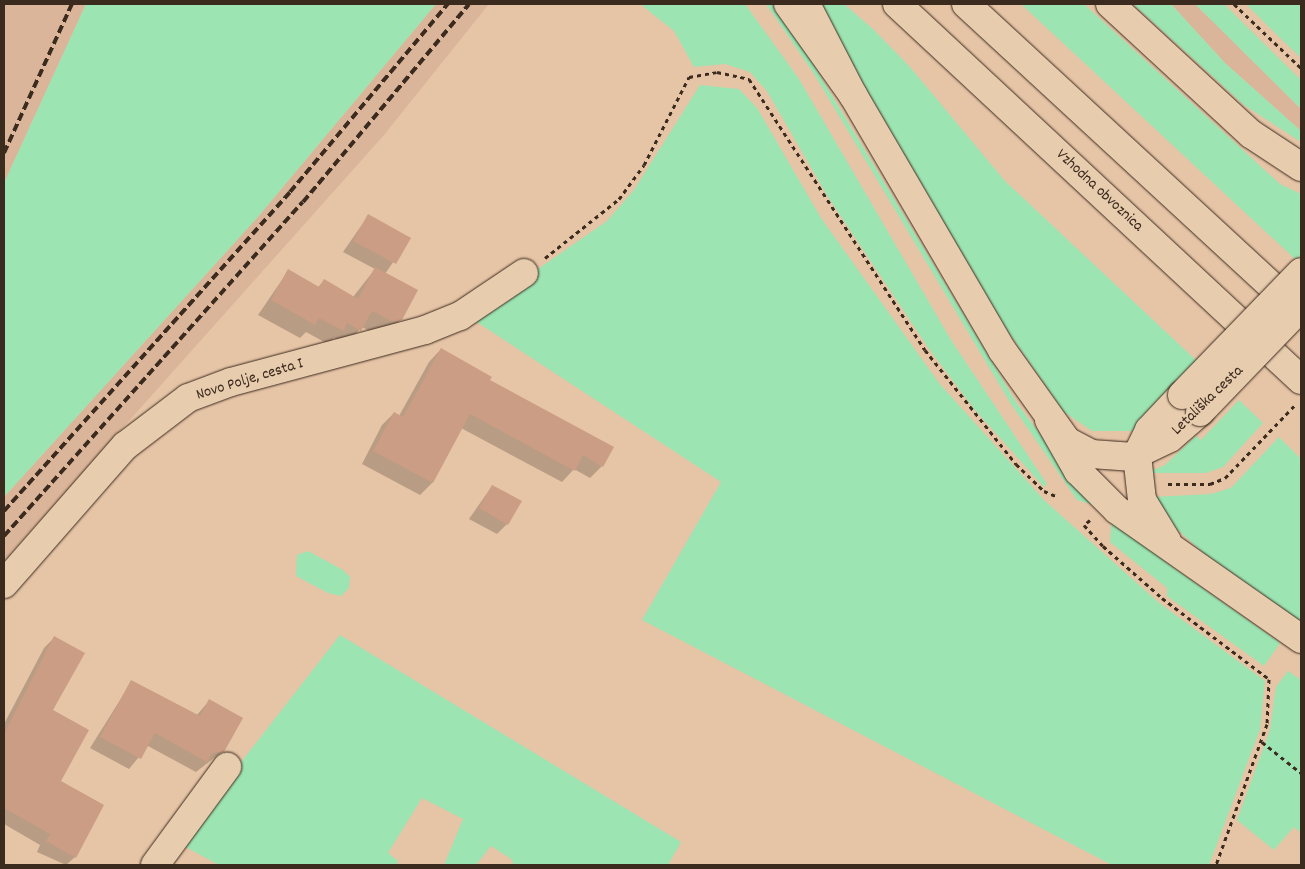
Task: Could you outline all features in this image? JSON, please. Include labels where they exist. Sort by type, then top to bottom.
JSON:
[{"type":"main road","points":[[788,4],[853,96]]},
{"type":"main road","points":[[806,4],[853,96],[1002,350],[1048,420],[1078,471],[1141,530],[1170,546],[1301,640]]},
{"type":"main road","name":"Vzhodna obvoznica","points":[[896,4],[1301,380]]},
{"type":"main road","points":[[966,4],[1301,312]]},
{"type":"main road","points":[[1110,4],[1251,134],[1301,168]]},
{"type":"main road","name":"Letališka cesta","points":[[1048,420],[1083,451],[1116,458],[1136,455],[1170,438],[1191,404],[1301,272]]},
{"type":"main road","name":"Novo Polje, cesta I","points":[[4,584],[125,446],[188,398],[231,382],[425,330],[460,316],[524,273]]},
{"type":"main road","name":"Letališka cesta","points":[[1191,404],[1301,307]]},
{"type":"main road","points":[[1136,455],[1142,500],[1170,546]]},
{"type":"main road","points":[[155,865],[227,767]]},
{"type":"path","points":[[1234,4],[1301,68]]},
{"type":"path","points":[[524,273],[585,230],[619,199],[644,165],[689,77],[717,72],[749,79],[925,350],[1016,464],[1044,491],[1058,497]]},
{"type":"path","points":[[1158,484],[1210,484],[1230,473],[1301,398]]},
{"type":"path","points":[[1084,525],[1162,598],[1269,679],[1262,742],[1216,865]]},
{"type":"path","points":[[1262,742],[1301,773]]},
{"type":"shaded area","points":[[4,4],[86,4],[4,183]]},
{"type":"shaded area","points":[[436,4],[489,4],[384,135],[4,561],[4,497],[257,218]]},
{"type":"shaded area","points":[[1171,4],[1195,4],[1301,109],[1301,131],[1225,63]]},
{"type":"green space","points":[[86,4],[436,4],[257,218],[4,497],[4,183]]},
{"type":"green space","points":[[640,4],[745,4],[799,79],[951,340],[1047,484],[1044,487],[975,410],[929,349],[828,197],[767,91],[750,72],[725,64],[694,67],[674,31]]},
{"type":"green space","points":[[766,4],[777,4],[1016,402],[1093,505],[1077,500],[1011,404],[814,74]]},
{"type":"green space","points":[[816,4],[844,4],[873,29],[910,67],[1005,181],[1198,362],[1134,431],[1092,431],[1064,412],[1005,327]]},
{"type":"green space","points":[[1021,4],[1084,4],[1280,184],[1301,194],[1301,254],[1296,260]]},
{"type":"green space","points":[[1133,4],[1171,4],[1225,63],[1301,131],[1301,142],[1244,105]]},
{"type":"green space","points":[[1195,4],[1224,4],[1301,80],[1301,109]]},
{"type":"green space","points":[[1246,4],[1301,4],[1301,58],[1281,39]]},
{"type":"green space","points":[[700,85],[739,89],[757,108],[821,218],[939,383],[1044,500],[1158,602],[1265,681],[1260,729],[1209,865],[1112,865],[642,620],[721,482],[469,317],[607,221],[634,190]]},
{"type":"green space","points":[[1239,400],[1263,423],[1223,467],[1206,473],[1147,473],[1165,465],[1196,436],[1201,440]]},
{"type":"green space","points":[[1279,437],[1301,459],[1301,623],[1217,565],[1170,523],[1152,497],[1211,494],[1231,488]]},
{"type":"green space","points":[[1112,517],[1164,561],[1280,643],[1264,666],[1167,596],[1167,588],[1110,542]]},
{"type":"green space","points":[[308,551],[343,570],[350,577],[349,588],[341,596],[328,593],[296,576],[297,555]]},
{"type":"green space","points":[[340,635],[681,842],[668,865],[514,865],[511,859],[491,846],[476,865],[444,865],[463,819],[422,798],[388,853],[398,861],[396,865],[219,865],[178,843]]},
{"type":"green space","points":[[1288,671],[1301,680],[1301,833],[1294,827],[1274,850],[1237,820],[1270,730],[1276,687]]},
{"type":"building","points":[[368,214],[411,238],[396,264],[353,241]]},
{"type":"building","points":[[375,267],[418,290],[402,320],[393,322],[372,311],[361,331],[347,323],[344,331],[319,318],[315,325],[271,300],[288,269],[319,287],[324,279],[358,299]]},
{"type":"building","points":[[441,348],[492,377],[490,380],[614,447],[603,467],[583,455],[575,471],[470,414],[433,483],[373,451],[394,412],[403,417]]},
{"type":"building","points":[[492,485],[522,501],[508,525],[479,508]]},
{"type":"building","points":[[54,636],[85,653],[53,710],[89,730],[61,781],[104,805],[76,858],[46,841],[50,834],[4,808],[4,734]]},
{"type":"building","points":[[131,680],[200,716],[209,699],[243,718],[224,752],[212,753],[207,762],[155,733],[141,759],[100,737]]},
{"type":"railway","points":[[4,153],[72,4]]},
{"type":"railway","points":[[4,511],[290,192],[448,4]]},
{"type":"railway","points":[[4,536],[303,202],[469,4]]}]
